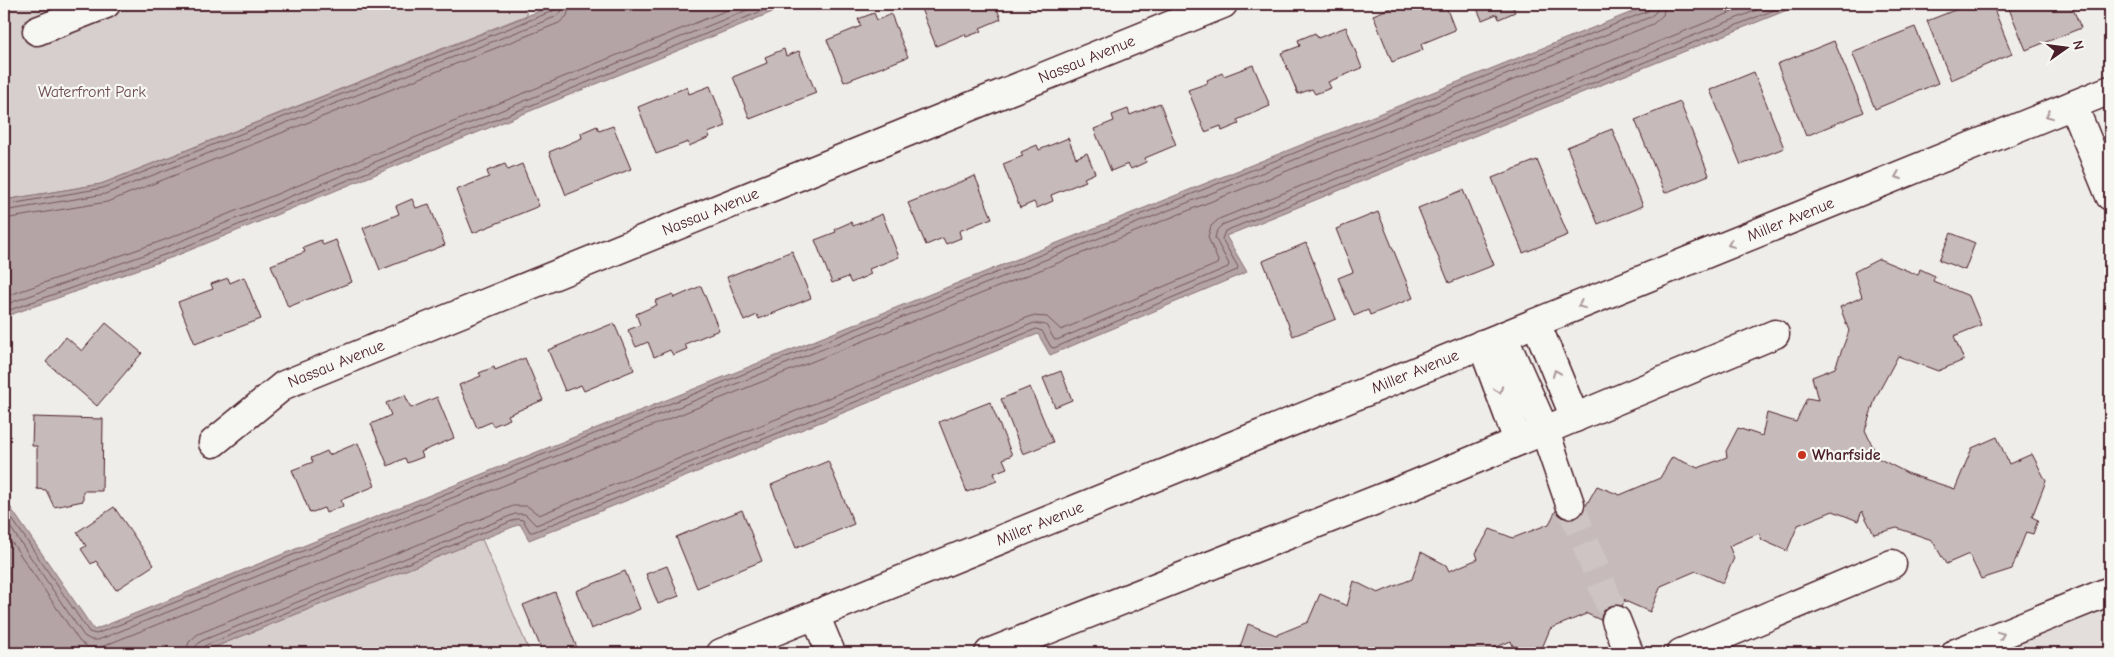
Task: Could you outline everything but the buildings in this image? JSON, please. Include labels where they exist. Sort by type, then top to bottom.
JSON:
[{"type":"street","points":[[37,31],[106,4]]},
{"type":"street","name":"Nassau Avenue","points":[[213,443],[284,385],[1224,4]]},
{"type":"street","name":"Miller Avenue","points":[[721,653],[2110,90]]},
{"type":"street","points":[[2074,105],[2110,196]]},
{"type":"street","points":[[1536,323],[1575,418]]},
{"type":"street","points":[[989,653],[1405,489],[1774,334]]},
{"type":"street","points":[[1493,340],[1545,431],[1570,504]]},
{"type":"street","points":[[1493,340],[1518,441]]},
{"type":"street","points":[[1681,653],[1892,564]]},
{"type":"street","points":[[1956,653],[2110,591]]},
{"type":"street","points":[[815,615],[831,653]]},
{"type":"street","points":[[1616,620],[1629,653]]},
{"type":"shaded area","points":[[2110,574],[2110,653],[1921,653]]},
{"type":"green space","name":"Waterfront Park","points":[[4,4],[523,4],[527,15],[101,184],[4,200]]},
{"type":"green space","points":[[482,539],[530,653],[200,653]]},
{"type":"water","points":[[557,4],[792,4],[173,257],[4,317],[4,200],[101,184]]},
{"type":"water","points":[[1652,4],[1802,4],[1226,236],[1247,272],[1050,355],[1038,334],[529,540],[520,524],[200,653],[4,653],[4,498],[94,630]]},
{"type":"tunnel","points":[[1570,504],[1616,620]]},
{"type":"place","name":"Wharfside","points":[[1802,455]]}]
